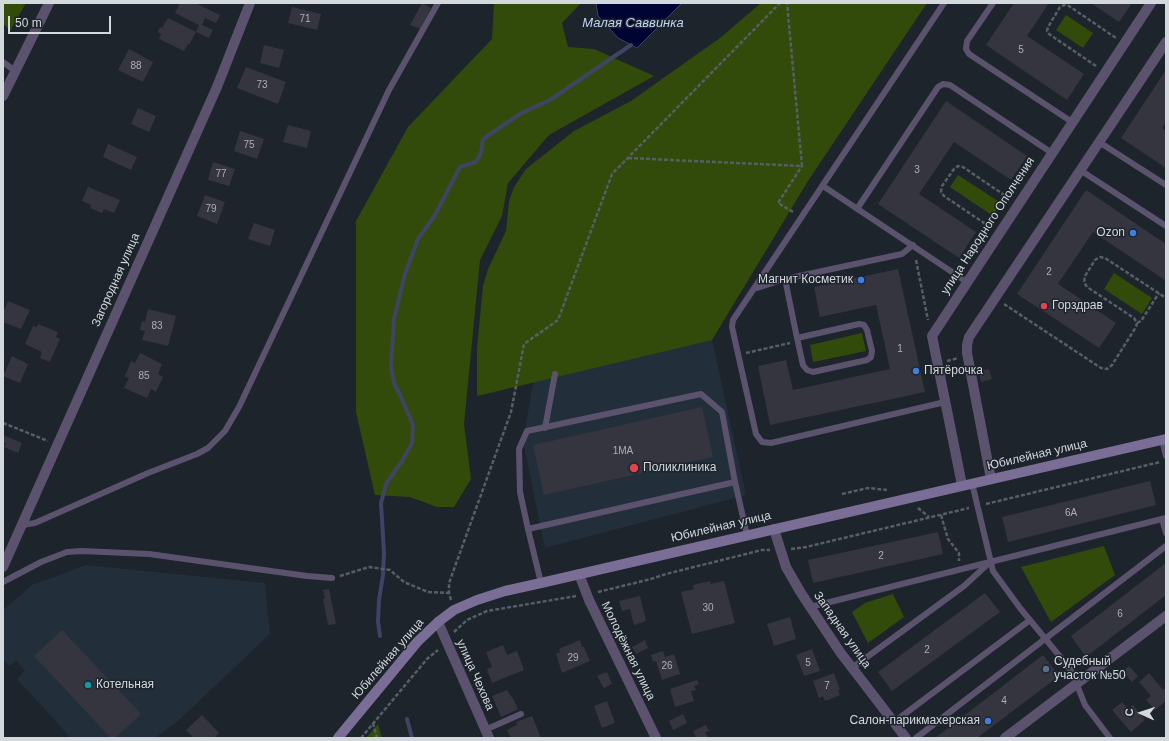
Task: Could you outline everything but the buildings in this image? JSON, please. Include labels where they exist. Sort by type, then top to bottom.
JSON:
[{"type":"main road","name":"Юбилейная улица","points":[[338,738],[418,641],[438,622],[454,610],[477,600],[504,591],[541,582],[1164,440]]},
{"type":"street","points":[[3,96],[49,3]]},
{"type":"street","name":"Загородная улица","points":[[3,567],[217,86],[250,3]]},
{"type":"street","name":"улица Народного Ополчения","points":[[932,336],[1151,3]]},
{"type":"street","points":[[991,479],[967,356],[967,345],[970,337],[1166,42]]},
{"type":"street","points":[[932,336],[945,402],[967,484]]},
{"type":"street","name":"Западная улица","points":[[774,529],[786,567],[792,580],[852,668],[906,738]]},
{"type":"street","name":"Молодёжная улица","points":[[579,574],[587,594],[656,738]]},
{"type":"street","points":[[1005,738],[1166,616]]},
{"type":"street","name":"улица Чехова","points":[[438,622],[487,734]]},
{"type":"lane","points":[[22,525],[35,523],[148,473],[197,454],[208,448],[225,431],[239,407],[389,90],[438,3]]},
{"type":"lane","points":[[944,3],[733,320],[732,327],[756,434],[762,442],[771,443],[945,402]]},
{"type":"lane","points":[[993,3],[967,41],[966,49],[969,54],[1072,122]]},
{"type":"lane","points":[[3,62],[15,71]]},
{"type":"lane","points":[[857,208],[938,87],[943,84],[950,85],[1052,153]]},
{"type":"lane","points":[[1099,142],[1166,185]]},
{"type":"lane","points":[[1080,170],[1166,226]]},
{"type":"lane","points":[[823,186],[967,282]]},
{"type":"lane","points":[[754,289],[785,279],[902,254],[913,245]]},
{"type":"lane","points":[[785,279],[803,365],[807,370],[813,372],[866,360],[871,357],[872,351],[867,330],[864,325],[859,324],[798,340]]},
{"type":"lane","points":[[545,428],[555,374]]},
{"type":"lane","points":[[541,582],[520,492],[519,449],[527,432],[701,394],[722,412],[735,482],[747,535]]},
{"type":"lane","points":[[1164,440],[1166,456]]},
{"type":"lane","points":[[528,529],[735,482]]},
{"type":"lane","points":[[967,484],[993,571],[1030,620],[1071,670],[1085,705],[1110,738]]},
{"type":"lane","points":[[810,607],[990,561],[1164,519],[1166,533]]},
{"type":"lane","points":[[916,738],[1166,546]]},
{"type":"lane","points":[[3,582],[40,562],[67,552],[82,551],[149,554],[307,576],[332,578]]},
{"type":"lane","points":[[852,668],[964,586],[990,561]]},
{"type":"lane","points":[[894,722],[1030,620]]},
{"type":"lane","points":[[487,734],[521,714]]},
{"type":"path","points":[[454,610],[449,593],[449,583],[511,412],[524,344],[558,320],[612,174],[780,3]]},
{"type":"path","points":[[787,3],[802,166],[778,203],[801,218]]},
{"type":"path","points":[[1105,72],[1049,34],[1047,31],[1048,27],[1060,8],[1064,5],[1069,6],[1124,43]]},
{"type":"path","points":[[627,158],[802,166]]},
{"type":"path","points":[[999,233],[944,196],[941,192],[942,186],[954,168],[958,166],[963,167],[1018,204]]},
{"type":"path","points":[[922,252],[916,260],[932,336]]},
{"type":"path","points":[[1137,323],[1134,318],[1086,287],[1084,282],[1085,276],[1095,260],[1100,257],[1105,258],[1166,298]]},
{"type":"path","points":[[995,298],[1101,368],[1107,369],[1112,365],[1137,323],[1141,321],[1159,293]]},
{"type":"path","points":[[738,355],[798,340]]},
{"type":"path","points":[[937,363],[967,356]]},
{"type":"path","points":[[3,423],[57,445]]},
{"type":"path","points":[[842,494],[868,488],[886,490],[893,489]]},
{"type":"path","points":[[916,507],[930,518]]},
{"type":"path","points":[[941,515],[948,539],[959,553],[959,569]]},
{"type":"path","points":[[361,738],[428,659],[435,654],[460,625],[471,618],[487,611],[587,594],[762,550],[780,549]]},
{"type":"path","points":[[332,578],[369,567],[390,570],[404,582],[428,592],[449,593]]},
{"type":"path","points":[[373,723],[377,738]]},
{"type":"shaded area","name":"Поликлиника","points":[[712,340],[746,495],[545,548],[523,441],[535,372]]},
{"type":"shaded area","points":[[86,565],[265,583],[270,634],[179,720],[155,738],[71,738],[17,679],[25,671],[16,660],[9,666],[3,659],[3,610],[32,585]]},
{"type":"green space","points":[[3,3],[26,3],[10,31],[3,23]]},
{"type":"green space","points":[[494,3],[581,3],[562,23],[568,47],[594,49],[654,76],[549,135],[508,183],[502,216],[480,260],[464,424],[471,479],[454,507],[437,507],[410,497],[375,495],[356,412],[356,221],[408,127],[492,39]]},
{"type":"green space","points":[[761,3],[927,3],[808,181],[712,340],[477,396],[477,348],[483,286],[488,269],[506,231],[509,201],[514,187],[526,169],[574,131],[631,101],[720,38]]},
{"type":"green space","points":[[1066,15],[1093,33],[1083,48],[1056,30]]},
{"type":"green space","points":[[958,175],[1001,203],[993,216],[950,187]]},
{"type":"green space","points":[[1114,273],[1152,298],[1142,314],[1104,289]]},
{"type":"green space","points":[[862,333],[866,351],[813,362],[810,345]]},
{"type":"green space","points":[[1104,546],[1115,575],[1051,622],[1021,567]]},
{"type":"green space","points":[[893,594],[904,617],[868,643],[852,612],[865,603]]},
{"type":"green space","points":[[378,724],[382,738],[366,738]]},
{"type":"water","name":"Малая Саввинка","points":[[682,3],[637,48],[618,38],[598,16],[596,4]]},
{"type":"waterway","points":[[380,636],[378,622],[379,600],[383,575],[384,553],[381,503],[386,484],[412,443],[413,425],[394,383],[391,367],[394,319],[405,274],[418,239],[435,215],[460,167],[476,162],[481,153],[483,139],[520,114],[550,100],[631,45]]},
{"type":"waterway","points":[[407,719],[412,738]]},
{"type":"place","name":"Ozon","points":[[1133,233]]},
{"type":"place","name":"Магнит Косметик","points":[[861,280]]},
{"type":"place","name":"Горздрав","points":[[1044,306]]},
{"type":"place","name":"Пятёрочка","points":[[916,371]]},
{"type":"place","name":"Поликлиника","points":[[634,468]]},
{"type":"place","name":"Судебный участок №50","points":[[1046,669]]},
{"type":"place","name":"Котельная","points":[[88,685]]},
{"type":"place","name":"Салон-парикмахерская","points":[[988,721]]}]
